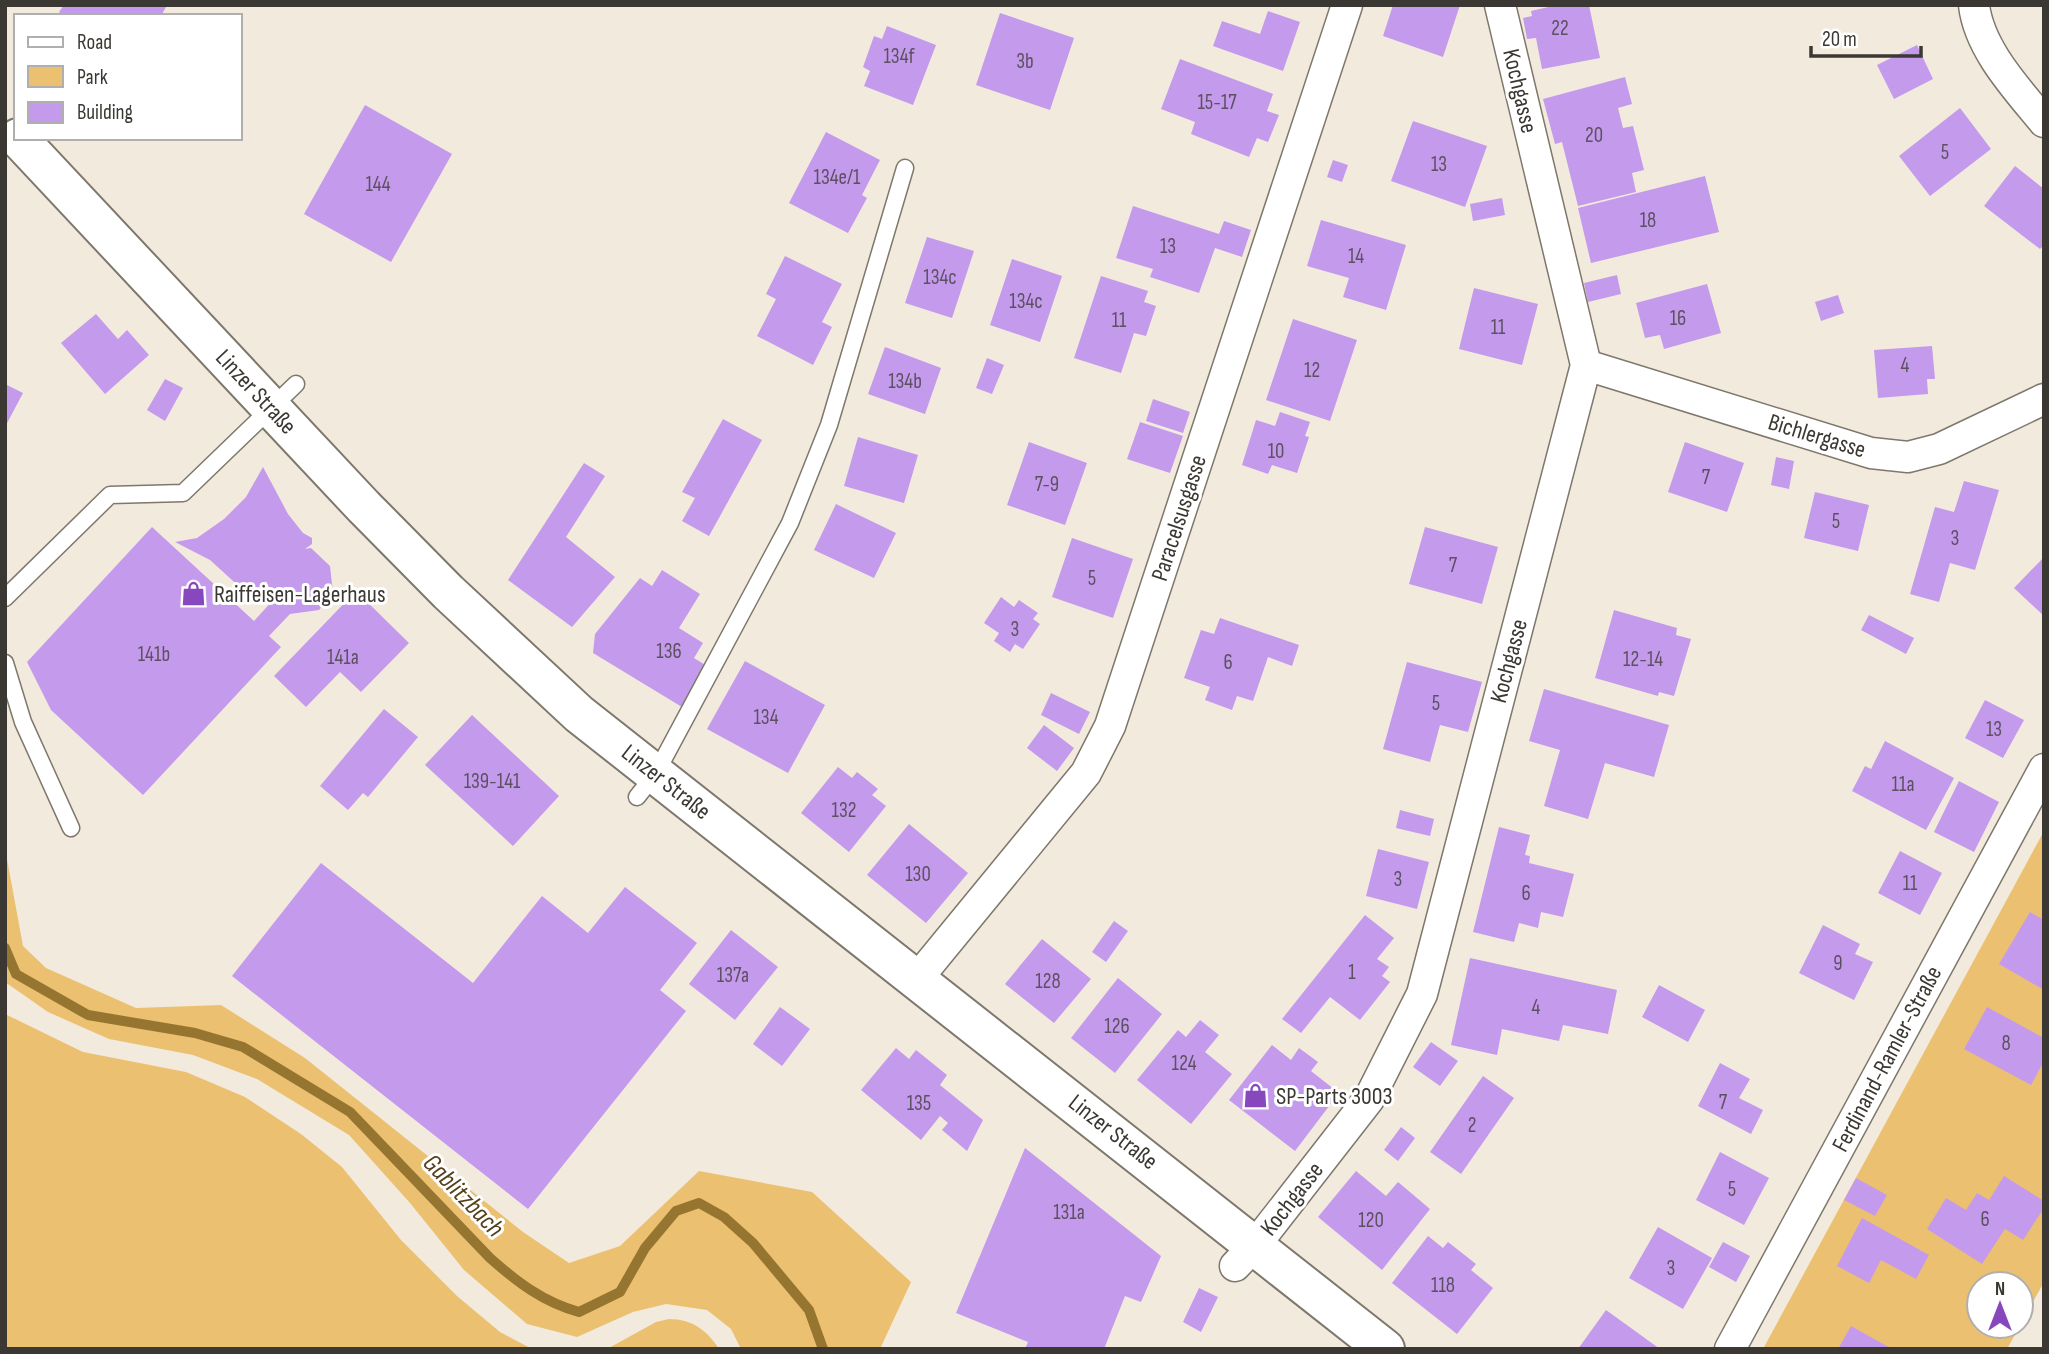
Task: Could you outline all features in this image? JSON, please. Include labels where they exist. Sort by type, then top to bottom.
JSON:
[{"type":"main road","name":"Linzer Straße","points":[[20,140],[284,396],[448,592],[579,714],[647,785],[917,979],[1245,1255],[1385,1349]]},
{"type":"street","name":"Paracelsusgasse","points":[[917,979],[1086,774],[1110,726],[1347,5]]},
{"type":"street","name":"Kochgasse","points":[[1245,1255],[1369,1099],[1422,994],[1586,365],[1500,5]]},
{"type":"street","points":[[1973,5],[1975,20],[2006,75],[2044,122]]},
{"type":"street","name":"Bichlergasse","points":[[1586,365],[1871,453],[1908,457],[1939,449],[2044,399]]},
{"type":"street","name":"Ferdinand-Ramler-Straße","points":[[1730,1349],[2044,769]]},
{"type":"lane","points":[[647,785],[790,523],[830,425],[905,168]]},
{"type":"lane","points":[[5,598],[110,495],[183,493],[284,396]]},
{"type":"lane","points":[[5,663],[23,722],[71,828]]},
{"type":"green space","points":[[2044,831],[2044,1282],[2035,1298],[2035,1270],[1965,1270],[1965,1340],[2012,1340],[2007,1349],[1763,1349]]},
{"type":"green space","points":[[5,848],[23,946],[46,968],[136,1008],[221,1005],[305,1058],[523,1232],[569,1263],[620,1246],[699,1171],[812,1192],[911,1282],[880,1349],[741,1349],[731,1329],[707,1310],[666,1304],[633,1312],[577,1337],[527,1324],[464,1270],[410,1203],[349,1135],[257,1079],[193,1055],[109,1039],[48,1012],[5,982]]},
{"type":"green space","points":[[5,1014],[83,1052],[186,1072],[245,1097],[301,1134],[342,1167],[401,1240],[457,1296],[500,1332],[532,1349],[5,1349]]},
{"type":"green space","points":[[669,1319],[692,1323],[709,1336],[719,1349],[607,1349],[656,1322]]},
{"type":"building","points":[[64,5],[167,5],[162,14],[59,12]]},
{"type":"building","points":[[1393,5],[1460,5],[1443,57],[1383,36]]},
{"type":"building","points":[[1557,5],[1589,5],[1600,58],[1542,69],[1536,38],[1527,39],[1523,18],[1532,16],[1531,11]]},
{"type":"building","points":[[1268,11],[1300,22],[1283,71],[1213,46],[1222,21],[1260,34]]},
{"type":"building","points":[[1000,13],[1074,38],[1050,110],[976,85]]},
{"type":"building","points":[[887,26],[936,45],[913,105],[864,86],[870,71],[863,67],[874,36],[882,39]]},
{"type":"building","points":[[1917,45],[1933,79],[1894,99],[1877,65]]},
{"type":"building","points":[[1180,59],[1273,94],[1267,111],[1279,115],[1268,142],[1257,138],[1249,157],[1191,134],[1195,122],[1161,109]]},
{"type":"building","points":[[1625,77],[1632,104],[1618,108],[1623,128],[1633,126],[1644,170],[1632,173],[1636,192],[1578,206],[1562,142],[1555,144],[1543,99]]},
{"type":"building","points":[[365,105],[452,154],[391,262],[304,214]]},
{"type":"building","points":[[1960,108],[1991,149],[1930,196],[1899,156]]},
{"type":"building","points":[[1413,121],[1487,146],[1465,207],[1391,181]]},
{"type":"building","points":[[826,132],[880,160],[862,195],[867,198],[848,233],[789,203]]},
{"type":"building","points":[[1333,160],[1348,165],[1342,182],[1327,177]]},
{"type":"building","points":[[2015,166],[2044,189],[2044,245],[2040,249],[1984,206]]},
{"type":"building","points":[[1705,176],[1719,232],[1591,263],[1578,208]]},
{"type":"building","points":[[1502,198],[1505,215],[1473,221],[1470,204]]},
{"type":"building","points":[[1133,206],[1219,234],[1224,221],[1251,230],[1242,257],[1215,248],[1199,293],[1150,277],[1153,269],[1116,258]]},
{"type":"building","points":[[1321,220],[1406,245],[1386,310],[1343,297],[1349,278],[1307,266]]},
{"type":"building","points":[[927,237],[974,251],[952,318],[905,303]]},
{"type":"building","points":[[785,256],[842,284],[822,322],[832,327],[813,365],[757,336],[776,299],[766,294]]},
{"type":"building","points":[[1012,259],[1062,276],[1040,342],[990,325]]},
{"type":"building","points":[[1617,275],[1621,294],[1588,302],[1584,283]]},
{"type":"building","points":[[1101,276],[1148,291],[1144,302],[1156,306],[1146,336],[1134,333],[1121,373],[1074,358]]},
{"type":"building","points":[[1707,284],[1721,333],[1664,349],[1660,335],[1645,338],[1636,303]]},
{"type":"building","points":[[1474,288],[1538,304],[1522,365],[1459,349]]},
{"type":"building","points":[[1838,295],[1844,313],[1821,321],[1815,302]]},
{"type":"building","points":[[96,314],[118,339],[127,330],[149,355],[105,394],[61,343]]},
{"type":"building","points":[[1293,319],[1357,340],[1330,421],[1266,400]]},
{"type":"building","points":[[1932,346],[1935,379],[1927,379],[1928,394],[1878,398],[1874,350]]},
{"type":"building","points":[[885,347],[941,368],[925,414],[868,394]]},
{"type":"building","points":[[987,358],[1004,365],[992,394],[976,388]]},
{"type":"building","points":[[165,379],[183,388],[165,421],[147,410]]},
{"type":"building","points":[[5,384],[23,393],[5,427]]},
{"type":"building","points":[[1153,399],[1190,412],[1183,433],[1146,421]]},
{"type":"building","points":[[1280,412],[1310,422],[1305,436],[1309,437],[1297,473],[1272,465],[1268,474],[1242,465],[1256,420],[1275,426]]},
{"type":"building","points":[[723,419],[762,440],[709,536],[682,521],[695,498],[682,492]]},
{"type":"building","points":[[1140,422],[1183,436],[1170,473],[1127,459]]},
{"type":"building","points":[[858,437],[918,455],[904,503],[844,486]]},
{"type":"building","points":[[1029,442],[1087,463],[1065,525],[1007,505]]},
{"type":"building","points":[[1685,442],[1744,463],[1727,512],[1668,492]]},
{"type":"building","points":[[1776,457],[1794,461],[1789,489],[1771,485]]},
{"type":"building","points":[[584,463],[605,476],[566,537],[615,577],[572,627],[508,580]]},
{"type":"building","points":[[263,467],[288,514],[303,533],[312,538],[312,544],[305,549],[311,548],[330,566],[333,593],[319,610],[290,614],[269,636],[281,647],[143,795],[51,710],[27,662],[152,527],[254,621],[274,599],[266,581],[254,600],[210,560],[175,542],[197,538],[224,519],[246,497]]},
{"type":"building","points":[[1964,481],[1999,490],[1975,570],[1950,563],[1939,602],[1910,594],[1935,507],[1954,512]]},
{"type":"building","points":[[1815,492],[1869,505],[1858,551],[1804,538]]},
{"type":"building","points":[[836,504],[896,533],[874,578],[814,550]]},
{"type":"building","points":[[1425,527],[1498,547],[1482,604],[1409,584]]},
{"type":"building","points":[[1072,538],[1133,559],[1113,618],[1052,597]]},
{"type":"building","points":[[2044,557],[2044,616],[2014,588]]},
{"type":"building","points":[[662,570],[700,594],[679,628],[703,643],[694,658],[707,666],[682,707],[593,653],[595,634],[640,578],[652,586]]},
{"type":"building","points":[[356,591],[409,643],[361,692],[340,672],[306,707],[274,676]]},
{"type":"building","points":[[1001,597],[1014,607],[1019,600],[1038,613],[1033,619],[1040,624],[1023,649],[1015,644],[1010,652],[994,641],[999,633],[984,623]]},
{"type":"building","points":[[1614,610],[1677,628],[1676,635],[1691,639],[1674,696],[1659,692],[1658,696],[1595,678]]},
{"type":"building","points":[[1869,615],[1914,638],[1906,654],[1861,630]]},
{"type":"building","points":[[1220,618],[1299,645],[1292,666],[1268,657],[1253,701],[1237,696],[1232,710],[1205,700],[1210,687],[1184,678],[1201,630],[1214,634]]},
{"type":"building","points":[[745,661],[825,705],[788,773],[707,729]]},
{"type":"building","points":[[1407,662],[1482,682],[1468,732],[1440,725],[1430,762],[1383,749]]},
{"type":"building","points":[[1544,689],[1669,725],[1654,777],[1605,763],[1588,819],[1544,806],[1560,750],[1529,741]]},
{"type":"building","points":[[1051,693],[1090,712],[1079,734],[1041,715]]},
{"type":"building","points":[[1985,700],[2024,720],[2003,758],[1965,738]]},
{"type":"building","points":[[384,709],[418,737],[368,797],[363,793],[348,810],[320,786]]},
{"type":"building","points":[[472,715],[559,796],[513,846],[425,765]]},
{"type":"building","points":[[1044,725],[1074,748],[1057,771],[1027,748]]},
{"type":"building","points":[[1885,741],[1954,778],[1926,830],[1852,791],[1865,766],[1871,769]]},
{"type":"building","points":[[838,767],[852,778],[857,772],[878,789],[872,795],[886,806],[849,852],[801,813]]},
{"type":"building","points":[[1959,781],[1999,802],[1974,852],[1934,832]]},
{"type":"building","points":[[1400,810],[1434,819],[1430,836],[1396,828]]},
{"type":"building","points":[[909,824],[968,873],[926,923],[867,875]]},
{"type":"building","points":[[1499,827],[1530,835],[1525,855],[1530,856],[1529,863],[1574,874],[1563,917],[1541,912],[1538,928],[1519,923],[1514,942],[1473,932]]},
{"type":"building","points":[[1378,849],[1429,862],[1417,909],[1366,896]]},
{"type":"building","points":[[1900,851],[1942,873],[1920,915],[1878,893]]},
{"type":"building","points":[[321,863],[473,983],[542,896],[588,933],[625,887],[697,943],[660,990],[686,1011],[528,1209],[232,976]]},
{"type":"building","points":[[2030,912],[2044,920],[2044,990],[1999,964]]},
{"type":"building","points":[[1365,915],[1394,938],[1377,959],[1389,967],[1382,976],[1390,982],[1360,1020],[1330,997],[1301,1033],[1282,1019]]},
{"type":"building","points":[[1114,921],[1128,931],[1106,962],[1092,952]]},
{"type":"building","points":[[1823,925],[1860,944],[1855,954],[1873,962],[1854,1000],[1799,973]]},
{"type":"building","points":[[731,930],[778,967],[735,1020],[689,984]]},
{"type":"building","points":[[1042,939],[1091,979],[1054,1023],[1005,984]]},
{"type":"building","points":[[1470,958],[1617,990],[1608,1034],[1563,1025],[1559,1041],[1502,1029],[1497,1055],[1451,1045]]},
{"type":"building","points":[[1118,978],[1162,1014],[1115,1073],[1071,1038]]},
{"type":"building","points":[[1659,985],[1705,1010],[1688,1042],[1642,1017]]},
{"type":"building","points":[[780,1007],[810,1029],[782,1066],[753,1044]]},
{"type":"building","points":[[1987,1007],[2044,1038],[2044,1061],[2031,1085],[1964,1049]]},
{"type":"building","points":[[1200,1020],[1219,1035],[1205,1052],[1232,1074],[1191,1124],[1137,1080],[1178,1030],[1186,1037]]},
{"type":"building","points":[[1431,1042],[1458,1061],[1440,1086],[1413,1067]]},
{"type":"building","points":[[1272,1045],[1291,1060],[1299,1048],[1318,1062],[1311,1071],[1339,1093],[1295,1151],[1229,1100]]},
{"type":"building","points":[[896,1048],[909,1059],[916,1050],[947,1075],[940,1085],[983,1120],[967,1151],[942,1130],[948,1123],[940,1116],[921,1140],[861,1090]]},
{"type":"building","points":[[1720,1063],[1750,1079],[1739,1098],[1763,1110],[1751,1134],[1698,1106]]},
{"type":"building","points":[[1483,1076],[1514,1098],[1461,1174],[1430,1152]]},
{"type":"building","points":[[1401,1127],[1415,1138],[1398,1161],[1384,1150]]},
{"type":"building","points":[[1025,1148],[1161,1256],[1141,1302],[1125,1296],[1104,1349],[1025,1349],[1028,1342],[956,1313]]},
{"type":"building","points":[[1720,1152],[1769,1178],[1744,1225],[1696,1200]]},
{"type":"building","points":[[1356,1171],[1386,1196],[1398,1182],[1430,1209],[1382,1270],[1318,1217]]},
{"type":"building","points":[[2004,1176],[2044,1201],[2044,1208],[2023,1240],[2005,1229],[1982,1264],[1927,1229],[1946,1198],[1966,1210],[1977,1193],[1989,1200]]},
{"type":"building","points":[[1856,1178],[1887,1195],[1875,1216],[1844,1200]]},
{"type":"building","points":[[1862,1218],[1929,1255],[1916,1279],[1881,1260],[1869,1283],[1837,1266]]},
{"type":"building","points":[[1658,1227],[1712,1258],[1683,1309],[1629,1278]]},
{"type":"building","points":[[1428,1236],[1443,1248],[1448,1242],[1476,1264],[1471,1270],[1493,1288],[1457,1334],[1392,1283]]},
{"type":"building","points":[[1723,1242],[1750,1256],[1736,1282],[1709,1267]]},
{"type":"building","points":[[1199,1288],[1218,1297],[1201,1332],[1183,1322]]},
{"type":"building","points":[[1606,1310],[1660,1349],[1578,1349]]},
{"type":"building","points":[[1851,1326],[1892,1349],[1838,1349]]},
{"type":"waterway","name":"Gablitzbach","points":[[5,948],[16,974],[88,1015],[195,1033],[243,1047],[350,1112],[490,1258],[521,1283],[554,1303],[579,1312],[620,1292],[645,1248],[676,1211],[699,1203],[724,1217],[753,1243],[809,1310],[823,1349]]},
{"type":"place","name":"Raiffeisen-Lagerhaus","points":[[194,594]]},
{"type":"place","name":"SP-Parts 3003","points":[[1256,1096]]}]
